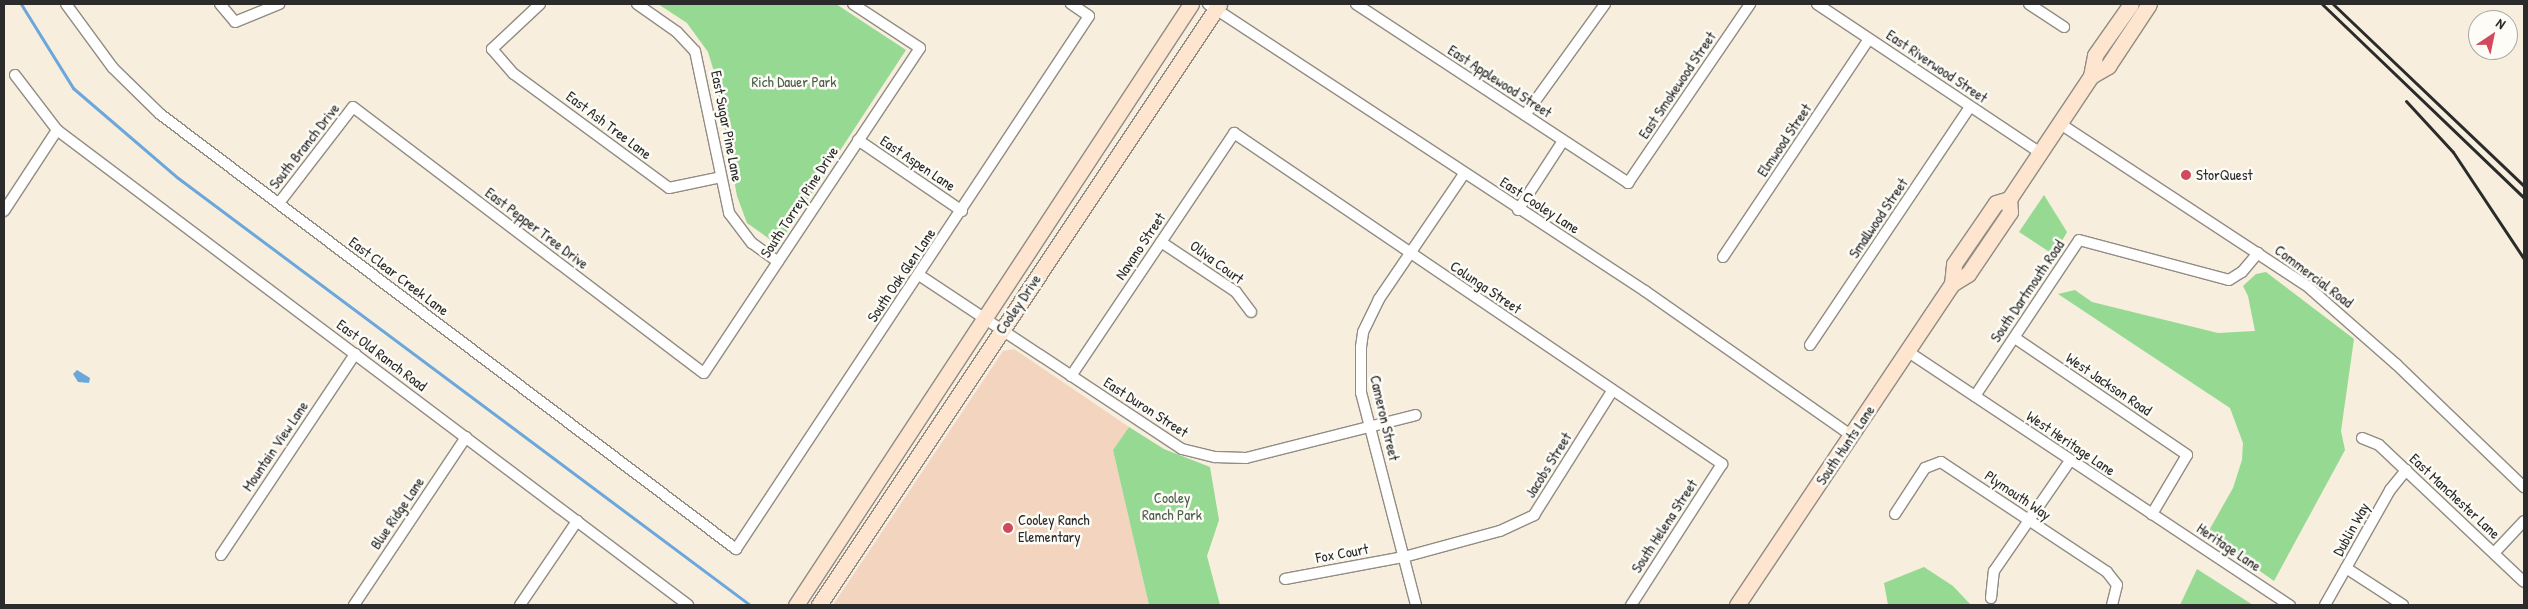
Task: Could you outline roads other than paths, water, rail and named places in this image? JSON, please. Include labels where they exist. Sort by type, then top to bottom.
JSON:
[{"type":"street","name":"East Clear Creek Lane","points":[[66,4],[91,42],[135,92],[736,549]]},
{"type":"street","points":[[220,4],[236,22],[279,4]]},
{"type":"street","name":"East Ash Tree Lane","points":[[540,4],[492,49],[514,74],[669,188],[721,177]]},
{"type":"street","name":"East Sugar Pine Lane","points":[[636,4],[677,32],[694,51],[729,213],[752,243],[778,262]]},
{"type":"street","name":"South Torrey Pine Drive","points":[[704,373],[920,48],[853,4]]},
{"type":"street","name":"South Oak Glen Lane","points":[[736,549],[920,275],[1089,16],[1071,4]]},
{"type":"street","name":"Cooley Drive","points":[[796,605],[983,317],[1191,4]]},
{"type":"street","name":"East Applewood Street","points":[[1356,4],[1628,183]]},
{"type":"street","points":[[1525,115],[1605,4]]},
{"type":"street","name":"East Smokewood Street","points":[[1628,183],[1750,4]]},
{"type":"street","name":"East Riverwood Street","points":[[1817,4],[2040,153]]},
{"type":"street","points":[[2030,4],[2064,27]]},
{"type":"street","name":"South Hunts Lane","points":[[1737,605],[1852,436],[1952,284],[1968,274],[2010,212],[2010,199],[2091,76],[2095,55],[2131,4]]},
{"type":"street","name":"South Hunts Lane","points":[[2091,76],[2108,66],[2149,4]]},
{"type":"street","name":"Cooley Drive","points":[[819,605],[1214,5]]},
{"type":"street","name":"East Cooley Lane","points":[[1214,5],[1518,210],[1644,291],[1852,436]]},
{"type":"street","name":"Elmwood Street","points":[[1723,257],[1869,39]]},
{"type":"street","name":"East Old Ranch Road","points":[[16,75],[57,130],[688,605]]},
{"type":"street","name":"South Branch Drive","points":[[279,203],[353,107]]},
{"type":"street","name":"East Pepper Tree Drive","points":[[353,107],[704,373]]},
{"type":"street","name":"Smallwood Street","points":[[1810,345],[1970,107]]},
{"type":"street","name":"Commercial Road","points":[[2059,123],[2306,285],[2345,318],[2524,487]]},
{"type":"street","points":[[4,210],[57,130]]},
{"type":"street","name":"Navano Street","points":[[1071,376],[1234,133]]},
{"type":"street","name":"Colunga Street","points":[[1234,133],[1722,464]]},
{"type":"street","name":"East Aspen Lane","points":[[858,140],[962,211]]},
{"type":"street","points":[[1518,210],[1563,141]]},
{"type":"street","name":"Cameron Street","points":[[1416,605],[1369,427],[1359,370],[1363,332],[1379,299],[1464,174]]},
{"type":"street","name":"South Dartmouth Road","points":[[1975,396],[2079,240],[2228,280],[2236,277],[2258,253]]},
{"type":"street","name":"Oliva Court","points":[[1162,242],[1236,292],[1251,312]]},
{"type":"street","name":"East Duron Street","points":[[920,275],[1171,444],[1215,457],[1246,458],[1416,415]]},
{"type":"street","name":"West Jackson Road","points":[[2014,338],[2187,455],[2152,514]]},
{"type":"street","points":[[1907,351],[1975,396]]},
{"type":"street","name":"Mountain View Lane","points":[[221,555],[355,354]]},
{"type":"street","name":"Jacobs Street","points":[[1404,557],[1500,531],[1534,514],[1612,391]]},
{"type":"street","name":"West Heritage Lane","points":[[1975,396],[2152,514]]},
{"type":"street","name":"Blue Ridge Lane","points":[[354,605],[466,437]]},
{"type":"street","name":"East Manchester Lane","points":[[2362,438],[2379,445],[2524,582]]},
{"type":"street","points":[[1991,598],[1994,571],[2070,461]]},
{"type":"street","name":"Plymouth Way","points":[[1895,514],[1924,468],[1941,462],[2113,578],[2117,584],[2112,605]]},
{"type":"street","name":"South Helena Street","points":[[1631,605],[1722,464]]},
{"type":"street","name":"Dublin Way","points":[[2325,605],[2390,490],[2406,470]]},
{"type":"street","name":"Heritage Lane","points":[[2152,514],[2290,605]]},
{"type":"street","points":[[520,605],[577,521]]},
{"type":"street","points":[[2494,554],[2524,521]]},
{"type":"street","name":"Fox Court","points":[[1285,579],[1404,557]]},
{"type":"street","points":[[2346,568],[2403,605]]},
{"type":"street","points":[[812,580],[828,591]]},
{"type":"water","points":[[77,370],[90,378],[89,383],[78,382],[73,374]]},
{"type":"waterway","points":[[21,4],[73,88],[178,178],[750,605]]},
{"type":"railway","points":[[2322,4],[2524,198]]},
{"type":"railway","points":[[2333,4],[2524,186]]},
{"type":"railway","points":[[2406,101],[2453,152],[2524,259]]},
{"type":"place","name":"StorQuest","points":[[2186,175]]},
{"type":"place","name":"Cooley Ranch Elementary","points":[[1008,528]]},
{"type":"park label","name":"Rich Dauer Park","points":[[794,82]]},
{"type":"park label","name":"Cooley Ranch Park","points":[[1172,506]]}]
